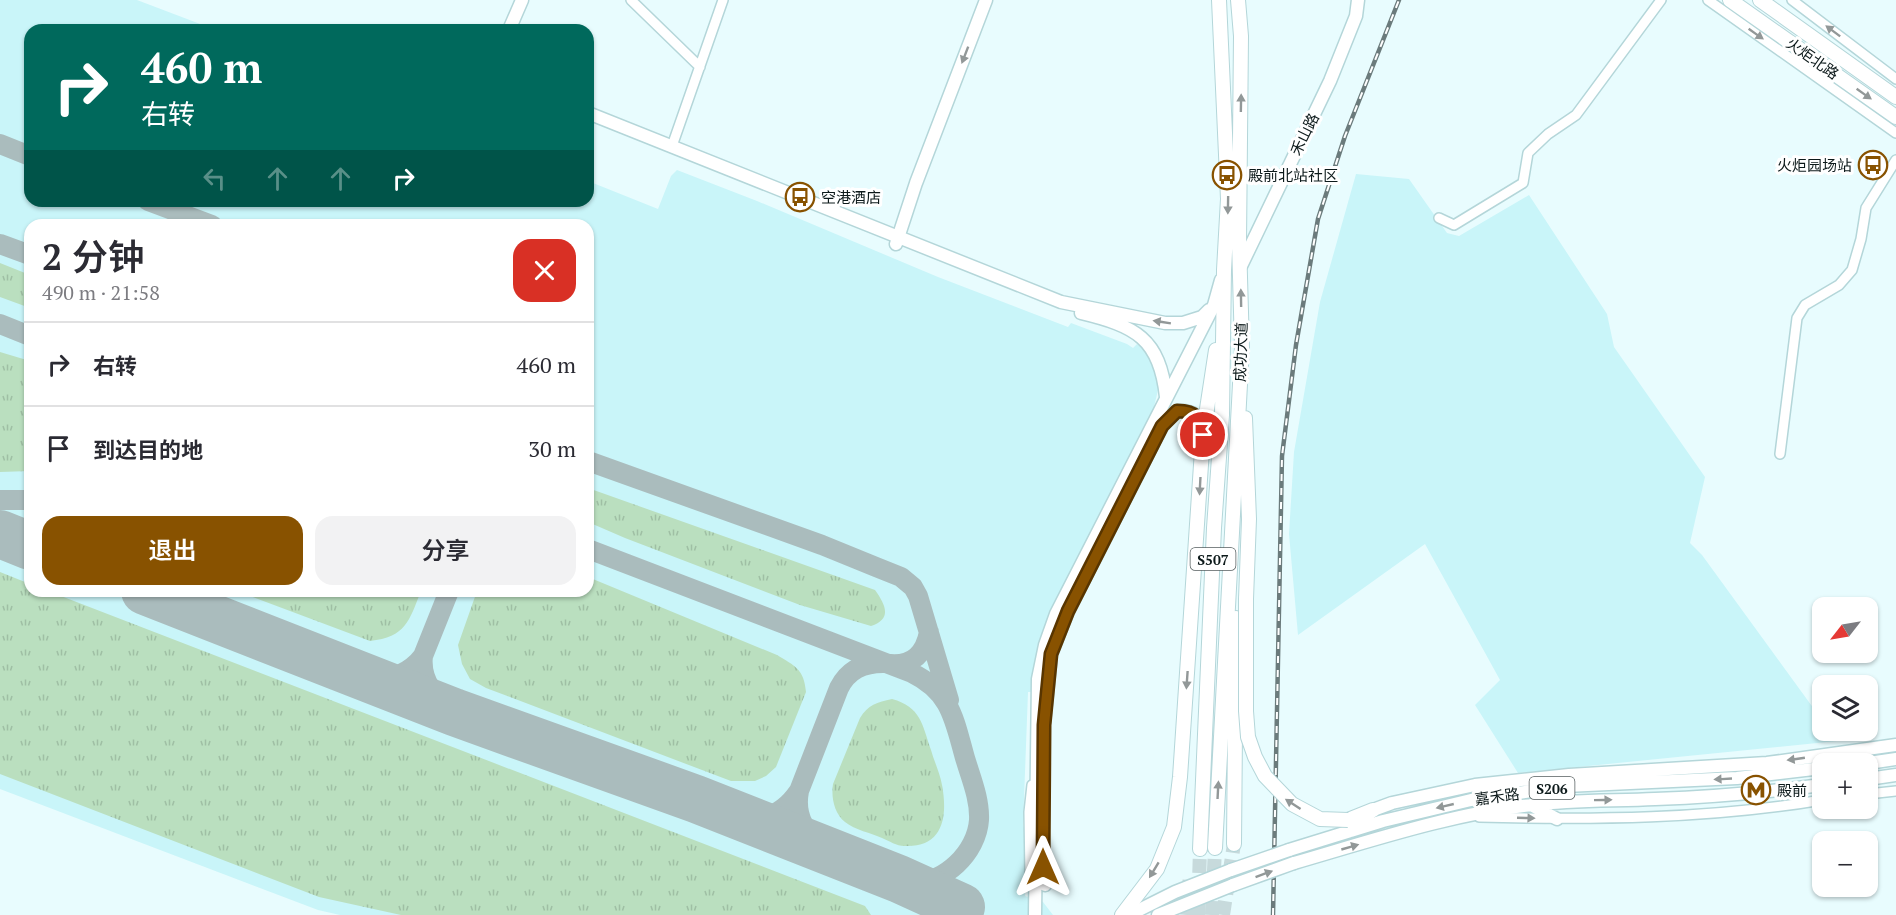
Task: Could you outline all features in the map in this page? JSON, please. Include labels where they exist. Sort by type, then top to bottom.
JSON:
[{"type":"highway","name":"成功大道","points":[[1122,915],[1157,869],[1174,827],[1180,777],[1203,435],[1224,270],[1228,199],[1219,0]]},
{"type":"highway","name":"成功大道","points":[[1215,849],[1242,347],[1239,242],[1240,0]]},
{"type":"highway","name":"火炬北路","points":[[1730,0],[1896,117]]},
{"type":"highway","name":"火炬北路","points":[[1760,0],[1896,97]]},
{"type":"highway","name":"成功大道","points":[[1196,851],[1222,415],[1219,304]]},
{"type":"highway","points":[[1242,347],[1249,519],[1246,599],[1248,737],[1264,776],[1292,804],[1320,819],[1349,825],[1373,810]]},
{"type":"highway","name":"S507","points":[[1234,844],[1238,399]]},
{"type":"main road","points":[[512,24],[522,0]]},
{"type":"main road","points":[[897,240],[916,183],[986,0]]},
{"type":"main road","name":"禾山路","points":[[1241,266],[1330,81],[1356,16],[1358,0]]},
{"type":"main road","points":[[594,115],[1059,308],[1106,319],[1132,330],[1148,343],[1159,363],[1166,398]]},
{"type":"main road","points":[[594,124],[1061,302],[1165,323],[1183,323],[1202,317],[1219,304]]},
{"type":"main road","points":[[1032,915],[1038,680],[1045,645],[1056,614],[1191,348],[1219,304]]},
{"type":"main road","points":[[1045,885],[1044,725],[1051,654],[1068,611],[1162,426],[1177,411],[1185,411],[1200,420],[1203,435]]},
{"type":"main road","points":[[1373,810],[1392,803],[1481,784],[1580,774],[1767,763],[1896,745]]},
{"type":"main road","points":[[1878,762],[1896,759]]},
{"type":"main road","name":"嘉禾路","points":[[1129,915],[1175,892],[1349,825],[1383,821],[1471,800],[1566,786],[1737,778],[1812,769]]},
{"type":"main road","points":[[1878,778],[1896,775]]},
{"type":"main road","points":[[1481,784],[1500,795]]},
{"type":"main road","name":"嘉禾路","points":[[1158,915],[1294,863],[1396,833],[1468,817],[1530,805],[1732,795],[1812,786]]},
{"type":"main road","points":[[1530,805],[1557,819]]},
{"type":"street","points":[[631,0],[700,67]]},
{"type":"street","points":[[672,146],[723,0]]},
{"type":"street","points":[[1438,218],[1454,225],[1523,183],[1528,153],[1548,134],[1576,115],[1661,0]]},
{"type":"street","points":[[1708,0],[1896,133]]},
{"type":"street","points":[[1792,0],[1896,78]]},
{"type":"street","points":[[1780,453],[1797,318],[1805,305],[1839,285],[1852,270],[1861,239],[1866,208],[1896,160]]},
{"type":"street","points":[[1878,793],[1896,791]]},
{"type":"street","points":[[1468,817],[1557,819],[1731,812],[1812,801]]},
{"type":"shaded area","points":[[0,0],[137,0],[200,24],[24,24],[24,207],[594,207],[594,183],[658,209],[671,176],[677,170],[938,277],[1068,327],[1071,323],[1133,348],[1137,344],[1154,364],[1159,386],[1153,411],[1038,643],[1031,692],[1028,692],[1023,826],[1025,829],[1025,896],[1043,902],[1053,915],[340,915],[318,910],[0,789]]},
{"type":"shaded area","points":[[1356,174],[1409,179],[1447,233],[1459,236],[1529,195],[1607,314],[1614,347],[1705,477],[1690,543],[1702,555],[1812,706],[1812,741],[1837,741],[1518,773],[1475,705],[1500,680],[1425,544],[1298,635],[1289,534],[1294,452],[1320,302]]},
{"type":"green space","points":[[0,263],[24,273],[24,306],[0,297]]},
{"type":"green space","points":[[0,352],[24,359],[24,471],[0,472]]},
{"type":"green space","points":[[594,490],[875,590],[884,606],[885,615],[878,623],[871,626],[800,605],[594,525]]},
{"type":"green space","points":[[0,572],[24,582],[24,597],[64,597],[865,906],[871,915],[401,915],[319,897],[0,774]]},
{"type":"green space","points":[[594,579],[777,655],[798,669],[806,692],[776,767],[766,776],[755,781],[731,781],[486,688],[470,679],[462,664],[458,645],[475,597],[594,597]]},
{"type":"green space","points":[[253,597],[419,597],[409,619],[399,631],[391,636],[370,641]]},
{"type":"green space","points":[[892,699],[902,702],[919,718],[942,785],[944,808],[940,828],[927,842],[917,845],[899,845],[849,825],[838,814],[832,794],[833,784],[860,718],[873,705]]},
{"type":"taxiway","points":[[0,144],[24,154]]},
{"type":"taxiway","points":[[164,207],[196,219]]},
{"type":"taxiway","points":[[0,244],[24,253]]},
{"type":"taxiway","points":[[0,324],[24,334]]},
{"type":"taxiway","points":[[594,463],[822,545],[901,577],[913,587],[918,596],[949,700]]},
{"type":"taxiway","points":[[0,500],[24,500]]},
{"type":"taxiway","points":[[594,551],[912,673],[925,681],[943,698],[954,719],[977,796],[979,820],[972,844],[957,864],[935,878],[923,882],[911,882],[891,877],[844,858],[819,843],[802,821],[798,807],[799,791],[788,805],[764,817],[751,818],[738,815],[696,799]]},
{"type":"taxiway","points":[[423,656],[447,597]]},
{"type":"taxiway","points":[[890,664],[905,663],[917,657],[929,632]]},
{"type":"taxiway","points":[[370,680],[385,679],[400,674],[412,667],[423,656],[427,681],[435,695],[454,712]]},
{"type":"taxiway","points":[[799,791],[839,688],[847,676],[857,669],[869,664],[883,663]]},
{"type":"runway","points":[[0,534],[24,544]]},
{"type":"runway","points":[[160,597],[454,712],[696,799],[899,879],[961,907]]},
{"type":"tunnel","points":[[1223,915],[1234,844]]},
{"type":"tunnel","points":[[1212,915],[1215,848]]},
{"type":"tunnel","points":[[1198,915],[1200,849]]},
{"type":"tunnel","points":[[1187,915],[1190,874]]},
{"type":"railway","points":[[1273,915],[1282,456],[1296,345],[1318,219],[1345,136],[1399,0]]},
{"type":"place","name":"火炬园场站","points":[[1873,165]]},
{"type":"place","name":"殿前北站社区","points":[[1227,175]]},
{"type":"place","name":"空港酒店","points":[[800,197]]},
{"type":"place","name":"殿前","points":[[1756,790]]},
{"type":"route","points":[[1043,867],[1044,725],[1051,654],[1068,611],[1162,426],[1177,411],[1185,411],[1200,420],[1203,435]]}]
